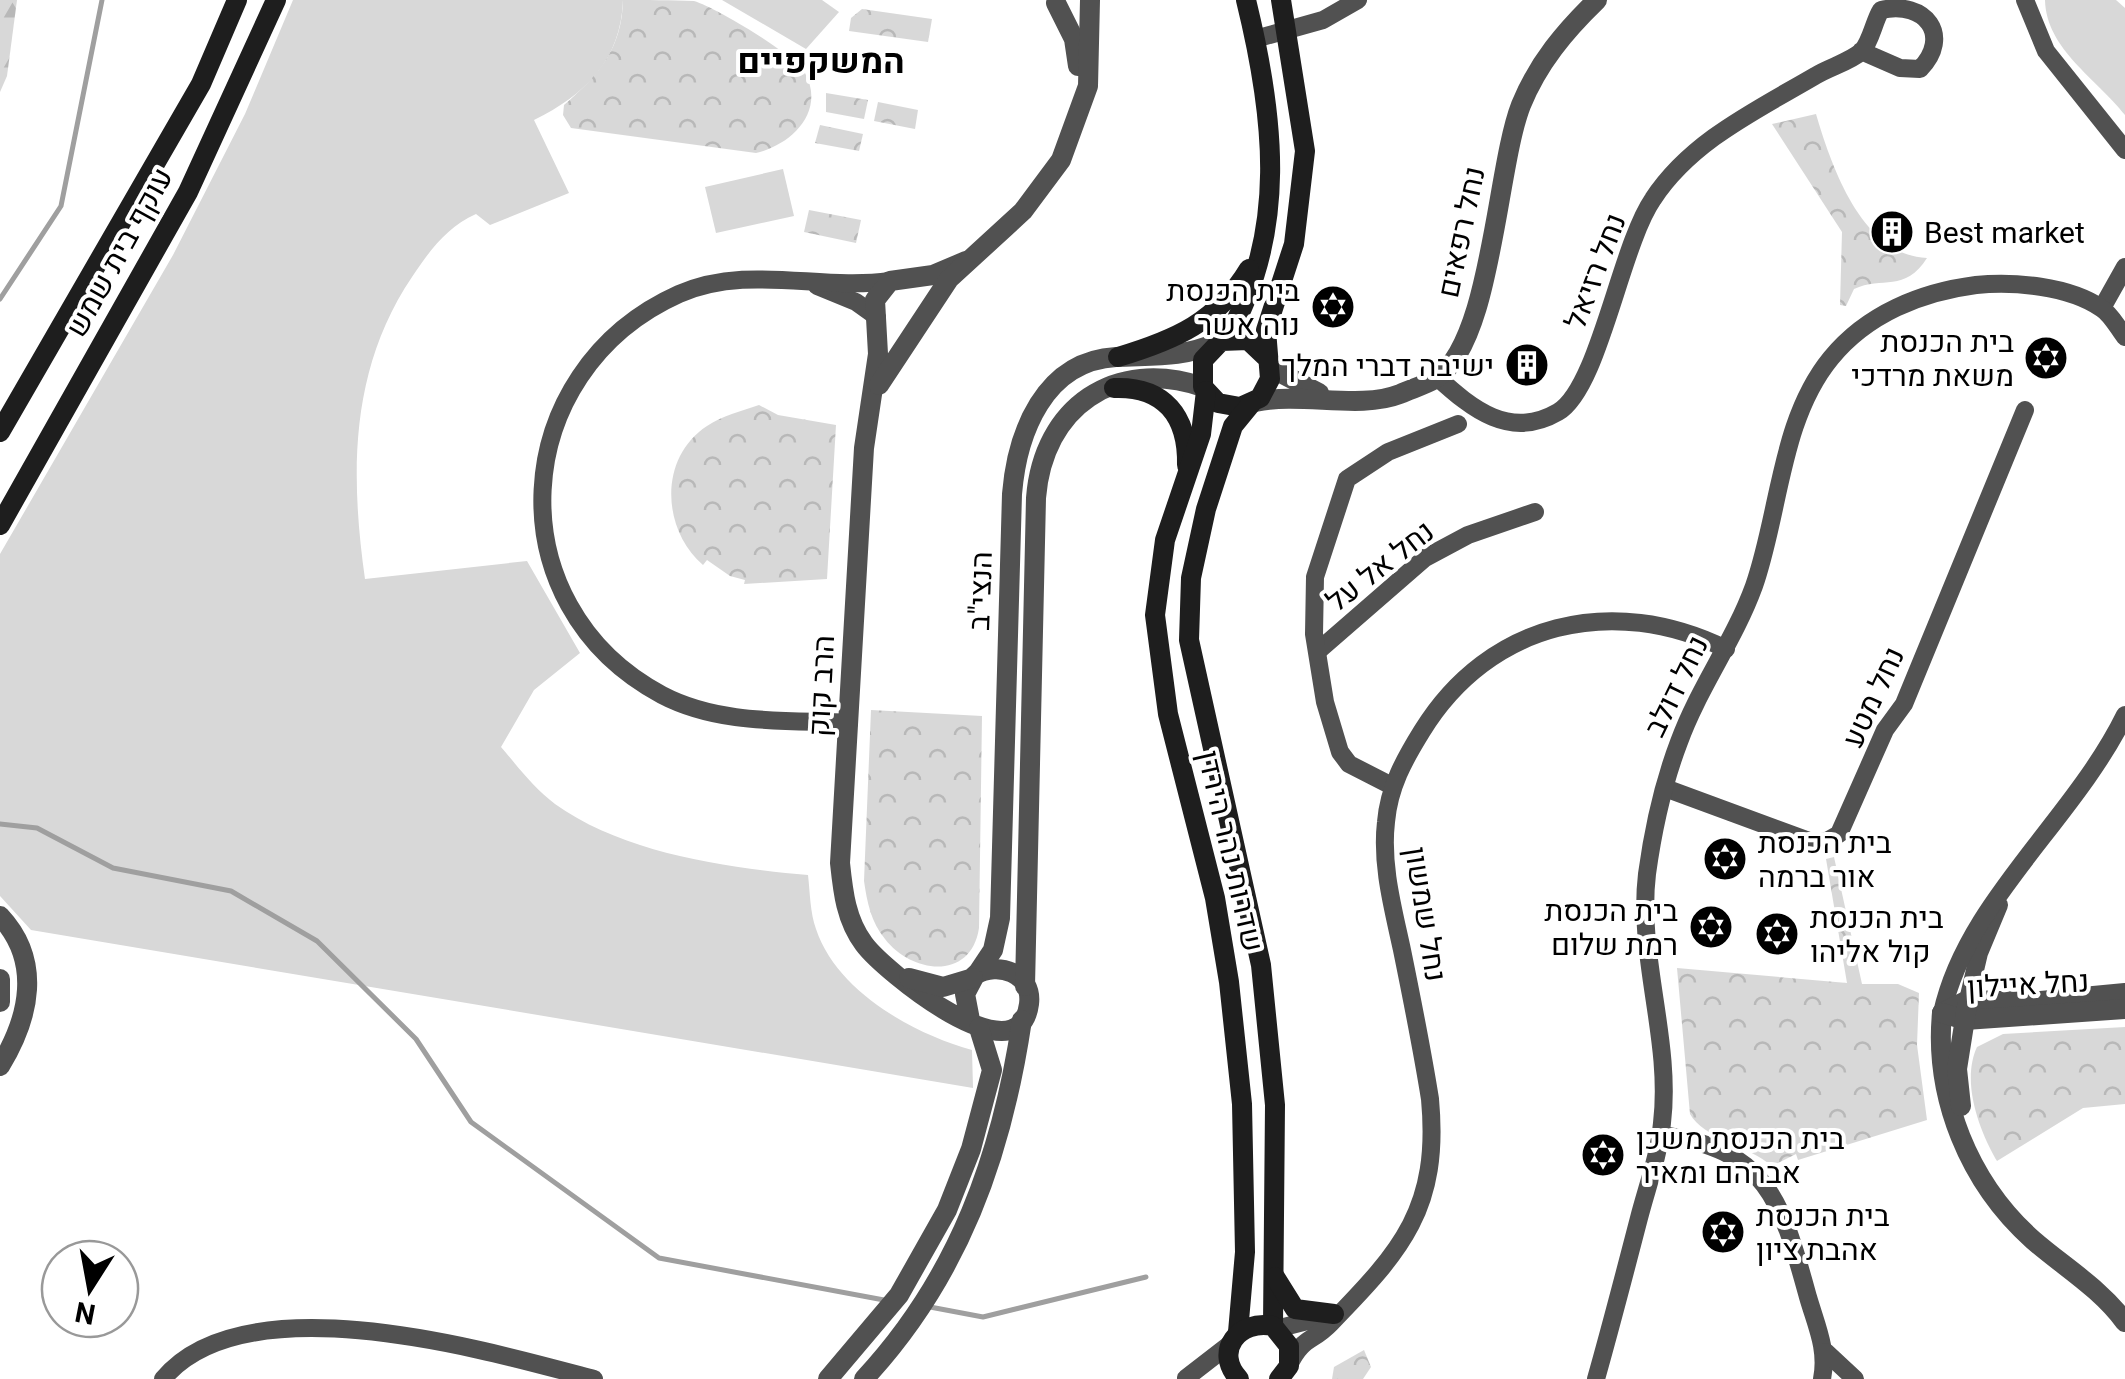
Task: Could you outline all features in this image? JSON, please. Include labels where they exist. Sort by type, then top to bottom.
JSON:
[{"type":"main road","name":"עוקף בית שמש","points":[[0,432],[201,84],[236,0]]},
{"type":"main road","name":"עוקף בית שמש","points":[[0,525],[188,192],[276,0]]},
{"type":"main road","points":[[1246,0],[1273,155],[1261,240],[1247,300],[1201,366],[1205,389],[1224,406],[1253,403],[1269,385],[1266,330],[1294,244],[1303,183],[1304,124],[1281,0]]},
{"type":"main road","points":[[1118,357],[1172,340],[1201,325],[1238,286],[1261,240]]},
{"type":"main road","points":[[1221,341],[1248,340],[1269,363]]},
{"type":"main road","points":[[1114,388],[1144,390],[1176,410],[1185,431],[1187,467]]},
{"type":"main road","name":"שדרות נהר הירדן","points":[[1205,389],[1201,434],[1187,467],[1158,572],[1156,648],[1168,714],[1218,911],[1229,982],[1243,1140],[1245,1252],[1228,1359],[1238,1378]]},
{"type":"main road","name":"שדרות נהר הירדן","points":[[1253,403],[1233,426],[1202,522],[1191,578],[1189,640],[1261,965],[1275,1105],[1275,1328],[1290,1346],[1284,1372]]},
{"type":"main road","points":[[1272,1263],[1282,1293],[1295,1309],[1337,1313]]},
{"type":"main road","points":[[1234,1338],[1255,1324],[1275,1328]]},
{"type":"street","points":[[1053,2],[1086,0]]},
{"type":"street","name":"הרב קוק","points":[[872,400],[942,290],[966,261],[1010,224],[1052,177],[1078,120],[1088,86],[1086,0]]},
{"type":"street","points":[[1256,40],[1323,20],[1358,0]]},
{"type":"street","name":"נחל רפאים","points":[[1438,378],[1462,343],[1479,300],[1520,106],[1564,32],[1597,0]]},
{"type":"street","points":[[2028,0],[2046,51],[2125,150]]},
{"type":"street","name":"הרב קוק","points":[[1053,2],[1078,52],[1078,120]]},
{"type":"street","name":"נחל רזיאל","points":[[1438,378],[1475,410],[1500,420],[1535,421],[1563,409],[1587,373],[1624,259],[1653,198],[1705,143],[1862,51]]},
{"type":"street","name":"הרב קוק","points":[[899,280],[933,276],[966,261]]},
{"type":"street","points":[[2125,267],[2102,308],[2125,337]]},
{"type":"street","points":[[802,280],[856,302],[892,331],[921,322],[924,290],[899,280],[742,278],[676,296],[619,331],[581,371],[551,429],[541,498],[557,577],[576,612],[619,664],[681,704],[731,716],[849,723]]},
{"type":"street","points":[[877,318],[876,296],[899,280]]},
{"type":"street","name":"נחל דולב","points":[[1596,1379],[1660,1135],[1662,1068],[1645,912],[1647,877],[1665,788],[1678,742],[1726,649],[1765,553],[1803,408],[1831,358],[1856,333],[1909,301],[1954,288],[1991,284],[2044,288],[2102,308]]},
{"type":"street","name":"הרב קוק","points":[[877,318],[872,400],[864,448],[840,864],[843,897],[863,943],[882,964],[906,987],[974,1024]]},
{"type":"street","name":"הנצי\"ב","points":[[974,976],[995,944],[1000,918],[1012,494],[1026,424],[1050,388],[1095,360],[1177,356],[1221,341]]},
{"type":"street","points":[[1269,363],[1326,396]]},
{"type":"street","points":[[1253,403],[1326,396],[1378,399],[1438,378]]},
{"type":"street","name":"הנצי\"ב","points":[[1025,986],[1037,478],[1047,441],[1069,410],[1114,388],[1149,379],[1205,389]]},
{"type":"street","name":"נחל מטע","points":[[1665,788],[1809,841],[1826,842],[1839,834],[1885,730],[1904,704],[2025,410]]},
{"type":"street","points":[[1392,786],[1349,764],[1340,752],[1324,702],[1312,612],[1315,578],[1347,479],[1388,452],[1458,424]]},
{"type":"street","name":"נחל אל על","points":[[1318,651],[1425,558],[1468,535],[1536,512]]},
{"type":"street","name":"נחל שמשון","points":[[1284,1372],[1300,1344],[1329,1325],[1387,1266],[1419,1211],[1434,1138],[1417,1022],[1386,870],[1386,822],[1392,786],[1448,694],[1486,659],[1528,638],[1565,626],[1620,620],[1684,631],[1726,649]]},
{"type":"street","points":[[2125,715],[2080,793],[1980,918],[1956,959],[1942,1013],[1940,1070],[1949,1107],[1978,1171],[2012,1219],[2098,1292],[2125,1322]]},
{"type":"street","points":[[1966,1143],[1957,1069],[1979,953],[2004,891]]},
{"type":"street","points":[[0,916],[17,938],[28,979],[19,1028],[0,1066]]},
{"type":"street","points":[[864,1379],[918,1313],[966,1228],[1001,1133],[1029,1001],[1017,974],[1003,968],[950,987],[928,986],[882,964]]},
{"type":"street","points":[[828,1379],[899,1295],[947,1210],[972,1148],[992,1070],[964,999],[974,976]]},
{"type":"street","points":[[0,979],[0,1002]]},
{"type":"street","name":"נחל איילון","points":[[1942,1013],[2125,993]]},
{"type":"street","name":"נחל איילון","points":[[1966,1010],[2125,1009]]},
{"type":"street","points":[[974,1024],[1006,1032],[1022,1020]]},
{"type":"street","points":[[1660,1135],[1730,1153],[1767,1184],[1788,1226],[1826,1352],[1822,1379]]},
{"type":"street","name":"נחל שמשון","points":[[1275,1328],[1337,1313]]},
{"type":"street","points":[[163,1379],[195,1352],[232,1336],[276,1329],[418,1336],[594,1379]]},
{"type":"street","points":[[1184,1379],[1234,1338]]},
{"type":"street","points":[[1826,1352],[1855,1379]]},
{"type":"street","points":[[1830,1379],[1846,1374],[1855,1379]]},
{"type":"street","points":[[1184,1379],[1238,1378]]},
{"type":"green space","points":[[0,0],[17,0],[7,76],[0,92]]},
{"type":"green space","points":[[293,0],[623,0],[615,41],[597,73],[569,99],[534,120],[569,193],[490,225],[476,214],[456,226],[426,258],[392,312],[376,348],[360,423],[357,500],[365,579],[527,561],[580,653],[534,690],[501,747],[555,804],[612,835],[710,862],[808,875],[816,929],[841,972],[859,991],[903,1021],[972,1050],[973,1088],[31,930],[0,896],[0,554],[173,255],[245,114]]},
{"type":"green space","points":[[623,0],[694,1],[771,43],[805,73],[811,101],[801,125],[781,143],[756,153],[571,128],[563,115],[564,105],[606,59],[618,32]]},
{"type":"green space","points":[[722,0],[822,0],[839,12],[806,49]]},
{"type":"green space","points":[[2045,0],[2116,0],[2125,8],[2125,115],[2063,48],[2048,18]]},
{"type":"green space","points":[[862,9],[932,19],[928,42],[849,31],[851,18]]},
{"type":"green space","points":[[826,93],[868,100],[864,119],[826,112]]},
{"type":"green space","points":[[878,102],[918,110],[915,129],[874,121]]},
{"type":"green space","points":[[1816,114],[1841,183],[1868,225],[1884,242],[1904,253],[1927,258],[1902,280],[1854,289],[1846,306],[1840,305],[1842,232],[1772,124]]},
{"type":"green space","points":[[820,125],[863,134],[859,151],[815,143]]},
{"type":"green space","points":[[783,169],[794,216],[716,233],[705,187]]},
{"type":"green space","points":[[809,210],[861,220],[856,243],[804,232]]},
{"type":"green space","points":[[759,405],[778,415],[836,425],[827,579],[744,584],[745,580],[730,576],[707,560],[703,565],[679,533],[671,494],[680,456],[707,426]]},
{"type":"green space","points":[[871,710],[982,716],[979,928],[974,945],[953,964],[924,965],[910,960],[885,939],[870,912],[864,881]]},
{"type":"green space","points":[[1834,857],[1862,984],[1898,984],[1919,993],[1917,1045],[1927,1120],[1798,1160],[1796,1154],[1772,1166],[1716,1136],[1690,1114],[1677,968],[1847,983],[1826,859]]},
{"type":"green space","points":[[2125,1027],[2125,1104],[2083,1108],[1997,1161],[1974,1106],[1971,1075],[1977,1047],[2003,1034]]},
{"type":"green space","points":[[1364,1350],[1371,1367],[1363,1379],[1332,1379],[1334,1367]]},
{"type":"waterway","points":[[0,299],[61,206],[102,0]]},
{"type":"waterway","points":[[0,824],[37,828],[113,868],[231,891],[317,941],[416,1039],[471,1122],[659,1258],[884,1300]]},
{"type":"waterway","points":[[930,1307],[983,1317],[1146,1277]]},
{"type":"place","name":"Best market","points":[[1892,232]]},
{"type":"place","name":"בית הכנסת נוה אשר","points":[[1333,307]]},
{"type":"place","name":"בית הכנסת משאת מרדכי","points":[[2046,358]]},
{"type":"place","name":"ישיבה דברי המלך","points":[[1527,365]]},
{"type":"place","name":"בית הכנסת אור ברמה","points":[[1725,859]]},
{"type":"place","name":"בית הכנסת רמת שלום","points":[[1711,927]]},
{"type":"place","name":"בית הכנסת קול אליהו","points":[[1777,934]]},
{"type":"place","name":"בית הכנסת משכן אברהם ומאיר","points":[[1603,1155]]},
{"type":"place","name":"בית הכנסת אהבת ציון","points":[[1723,1232]]},
{"type":"district","name":"המשקפיים","points":[[821,61]]}]
